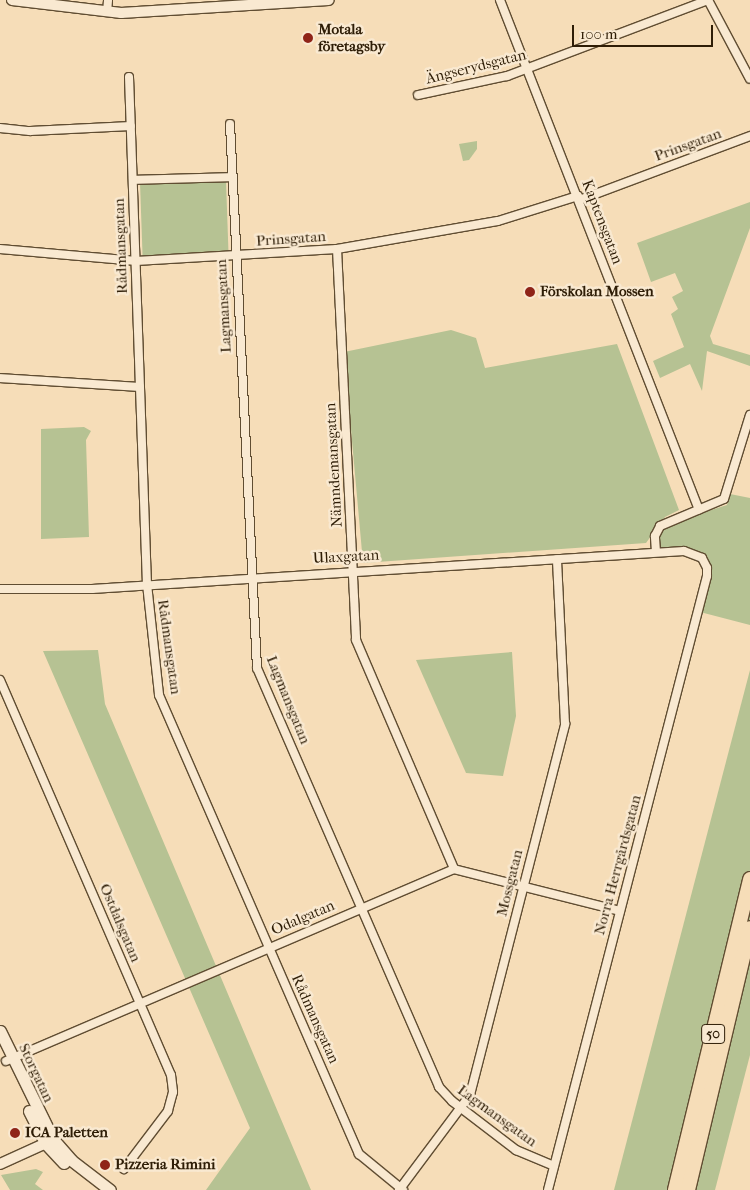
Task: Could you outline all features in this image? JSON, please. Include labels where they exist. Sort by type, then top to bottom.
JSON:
[{"type":"highway","name":"50","points":[[676,1190],[750,879]]},
{"type":"highway","name":"50","points":[[689,1190],[750,928]]},
{"type":"main road","name":"Storgatan","points":[[0,1031],[9,1060],[60,1160],[98,1190]]},
{"type":"main road","name":"Storgatan","points":[[0,1048],[9,1060]]},
{"type":"main road","name":"Storgatan","points":[[50,1142],[110,1190]]},
{"type":"street","points":[[12,0],[107,12],[203,10],[329,0]]},
{"type":"street","points":[[107,12],[108,0]]},
{"type":"street","name":"Kaptensgatan","points":[[500,0],[579,198],[699,510]]},
{"type":"street","points":[[708,0],[750,80]]},
{"type":"street","name":"Ängserydsgatan","points":[[418,95],[527,69],[708,0]]},
{"type":"street","name":"Rådmansgatan","points":[[129,77],[146,584],[159,695],[359,1154],[401,1189]]},
{"type":"street","name":"Lagmansgatan","points":[[230,124],[257,668],[435,1080],[444,1094],[462,1109],[528,1157],[554,1166]]},
{"type":"street","points":[[0,128],[30,131],[131,126]]},
{"type":"street","name":"Prinsgatan","points":[[0,249],[136,261],[236,257],[336,249],[498,221],[579,198],[750,136]]},
{"type":"street","points":[[133,180],[232,177]]},
{"type":"street","name":"Nämndemansgatan","points":[[336,249],[358,646],[454,869]]},
{"type":"street","points":[[0,378],[140,387]]},
{"type":"street","points":[[656,552],[654,536],[660,526],[718,504],[727,495],[750,415]]},
{"type":"street","name":"Ulaxgatan","points":[[0,589],[92,589],[251,576],[656,552],[693,552]]},
{"type":"street","name":"Norra Herrgårdsgatan","points":[[548,1190],[707,576],[706,562],[693,552]]},
{"type":"street","name":"Mossgatan","points":[[401,1189],[462,1109],[470,1095],[566,718],[556,559]]},
{"type":"street","name":"Ostdalsgatan","points":[[0,680],[169,1070],[173,1092],[165,1116],[124,1169]]},
{"type":"street","points":[[454,869],[620,911]]},
{"type":"street","name":"Odalgatan","points":[[9,1060],[454,869]]},
{"type":"street","points":[[0,1164],[50,1142]]},
{"type":"green space","points":[[477,141],[477,149],[469,160],[463,161],[459,144]]},
{"type":"green space","points":[[226,181],[229,254],[143,257],[140,184]]},
{"type":"green space","points":[[750,202],[750,228],[710,336],[713,344],[750,355],[750,366],[707,351],[702,391],[690,364],[660,378],[653,361],[684,347],[671,314],[678,309],[672,297],[683,291],[675,273],[651,282],[637,243]]},
{"type":"green space","points":[[451,330],[476,338],[485,368],[617,344],[679,510],[665,517],[646,543],[363,563],[344,352]]},
{"type":"green space","points":[[84,427],[91,431],[86,440],[89,537],[41,539],[41,429]]},
{"type":"green space","points":[[730,494],[750,498],[750,625],[700,612],[710,573],[700,554],[652,555],[658,535],[670,523],[727,505]]},
{"type":"green space","points":[[98,650],[105,704],[311,1190],[206,1190],[250,1128],[43,651]]},
{"type":"green space","points":[[512,652],[516,716],[503,776],[466,773],[416,660]]},
{"type":"green space","points":[[750,670],[750,1055],[715,1190],[614,1190]]},
{"type":"green space","points":[[36,1169],[43,1172],[35,1184],[43,1190],[10,1190],[1,1175]]},
{"type":"place","name":"Motala företagsby","points":[[308,38]]},
{"type":"place","name":"Förskolan Mossen","points":[[530,292]]},
{"type":"place","name":"ICA Paletten","points":[[15,1133]]},
{"type":"place","name":"Pizzeria Rimini","points":[[105,1165]]}]
